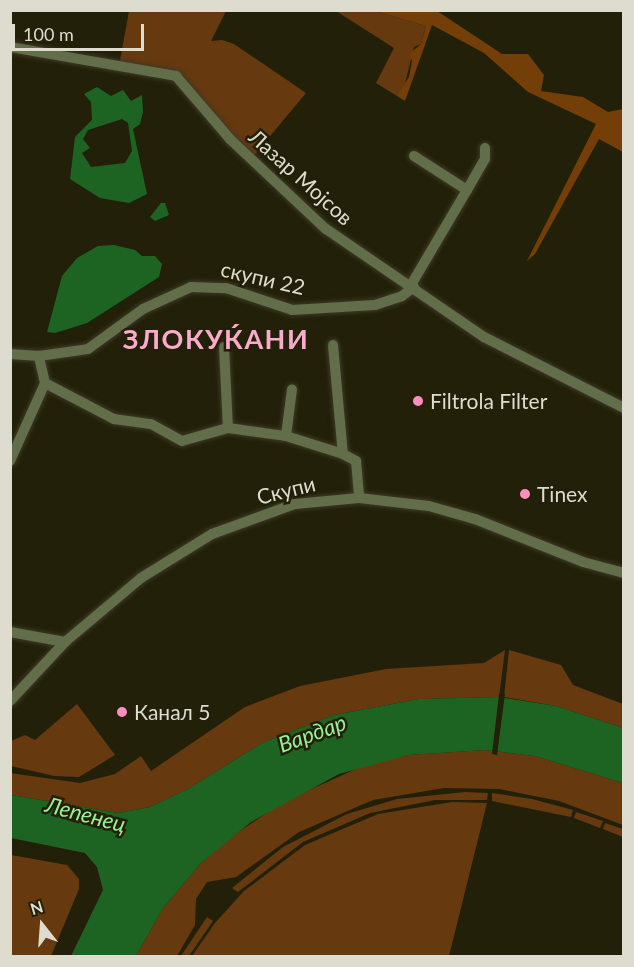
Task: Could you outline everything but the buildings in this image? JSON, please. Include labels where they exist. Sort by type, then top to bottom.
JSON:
[{"type":"street","name":"Лазар Мојсов","points":[[10,47],[176,76],[230,139],[305,211],[484,337],[624,408]]},
{"type":"street","points":[[412,286],[485,159],[484,148]]},
{"type":"street","points":[[414,156],[467,190]]},
{"type":"street","name":"скупи 22","points":[[10,354],[39,356],[88,349],[142,309],[191,287],[226,288],[292,310],[375,304],[402,296],[412,286]]},
{"type":"street","points":[[333,345],[343,454]]},
{"type":"street","points":[[224,346],[228,428]]},
{"type":"street","points":[[10,461],[45,383],[39,356]]},
{"type":"street","points":[[45,383],[114,419],[152,424],[182,441],[228,428],[286,436],[343,454],[356,461],[359,498]]},
{"type":"street","points":[[286,436],[292,389]]},
{"type":"street","name":"Скупи","points":[[10,701],[65,642],[141,578],[212,534],[295,504],[359,498],[446,510],[583,562],[624,573]]},
{"type":"street","points":[[10,632],[65,642]]},
{"type":"shaded area","points":[[129,11],[226,11],[211,41],[222,40],[234,44],[306,93],[251,159],[183,82],[119,66]]},
{"type":"shaded area","points":[[336,11],[375,11],[426,26],[421,44],[414,47],[403,92],[397,96],[376,83],[394,48]]},
{"type":"shaded area","points":[[375,11],[437,11],[502,54],[528,54],[544,75],[541,91],[583,97],[608,112],[623,109],[623,152],[599,139],[535,254],[527,261],[596,124],[528,92],[484,53],[432,25],[405,101],[397,96],[409,77],[412,61],[409,54],[421,44],[426,26]]},
{"type":"shaded area","points":[[505,650],[499,697],[419,699],[334,715],[262,743],[188,789],[150,807],[118,813],[11,795],[10,773],[80,783],[115,774],[141,756],[151,771],[245,707],[300,686],[386,669],[484,663]]},
{"type":"shaded area","points":[[509,650],[561,665],[573,685],[623,704],[623,728],[556,706],[504,697]]},
{"type":"shaded area","points":[[77,704],[115,755],[79,777],[54,776],[11,766],[11,741],[25,735],[35,740]]},
{"type":"shaded area","points":[[485,750],[535,756],[623,783],[623,825],[559,801],[499,789],[444,788],[373,800],[299,832],[236,877],[207,882],[196,899],[195,925],[177,956],[136,956],[163,908],[201,863],[228,839],[283,802],[367,764],[408,755]]},
{"type":"shaded area","points":[[465,792],[488,793],[487,800],[435,800],[370,813],[303,842],[238,892],[232,888],[283,847],[347,814],[397,799]]},
{"type":"shaded area","points":[[492,793],[532,799],[573,810],[571,817],[492,801]]},
{"type":"shaded area","points":[[452,802],[487,803],[449,956],[192,956],[215,923],[244,891],[305,845],[378,814]]},
{"type":"shaded area","points":[[576,812],[603,821],[600,828],[574,818]]},
{"type":"shaded area","points":[[605,823],[623,829],[623,837],[603,829]]},
{"type":"shaded area","points":[[11,855],[67,865],[79,879],[79,889],[51,956],[11,956]]},
{"type":"shaded area","points":[[207,917],[213,921],[189,956],[181,956]]},
{"type":"water","points":[[97,87],[111,96],[123,90],[131,101],[142,95],[143,112],[140,124],[133,129],[147,194],[129,203],[100,198],[70,179],[75,137],[92,120],[91,102],[84,94]],"holes":[[[122,119],[128,123],[132,151],[125,163],[91,167],[82,153],[90,148],[83,139],[88,130]]]},
{"type":"water","points":[[161,203],[165,203],[169,215],[155,221],[150,217]]},
{"type":"water","points":[[114,245],[135,250],[142,256],[155,256],[162,264],[159,277],[87,323],[55,333],[47,332],[62,276],[77,258],[98,246]]},
{"type":"water","points":[[499,697],[556,706],[623,728],[623,783],[535,756],[485,750],[408,755],[339,774],[251,822],[201,863],[163,908],[136,956],[71,956],[103,890],[97,867],[85,853],[11,838],[11,795],[118,813],[150,807],[188,789],[262,743],[334,715],[419,699]]},
{"type":"pier","points":[[499,694],[505,694],[497,755],[492,754]]},
{"type":"place","name":"Filtrola Filter","points":[[418,401]]},
{"type":"place","name":"Tinex","points":[[525,494]]},
{"type":"place","name":"Канал 5","points":[[122,712]]},
{"type":"district","name":"ЗЛОКУЌАНИ","points":[[216,339]]},
{"type":"water label","name":"Вардар","points":[[312,733]]},
{"type":"water label","name":"Лепенец","points":[[86,814]]}]
